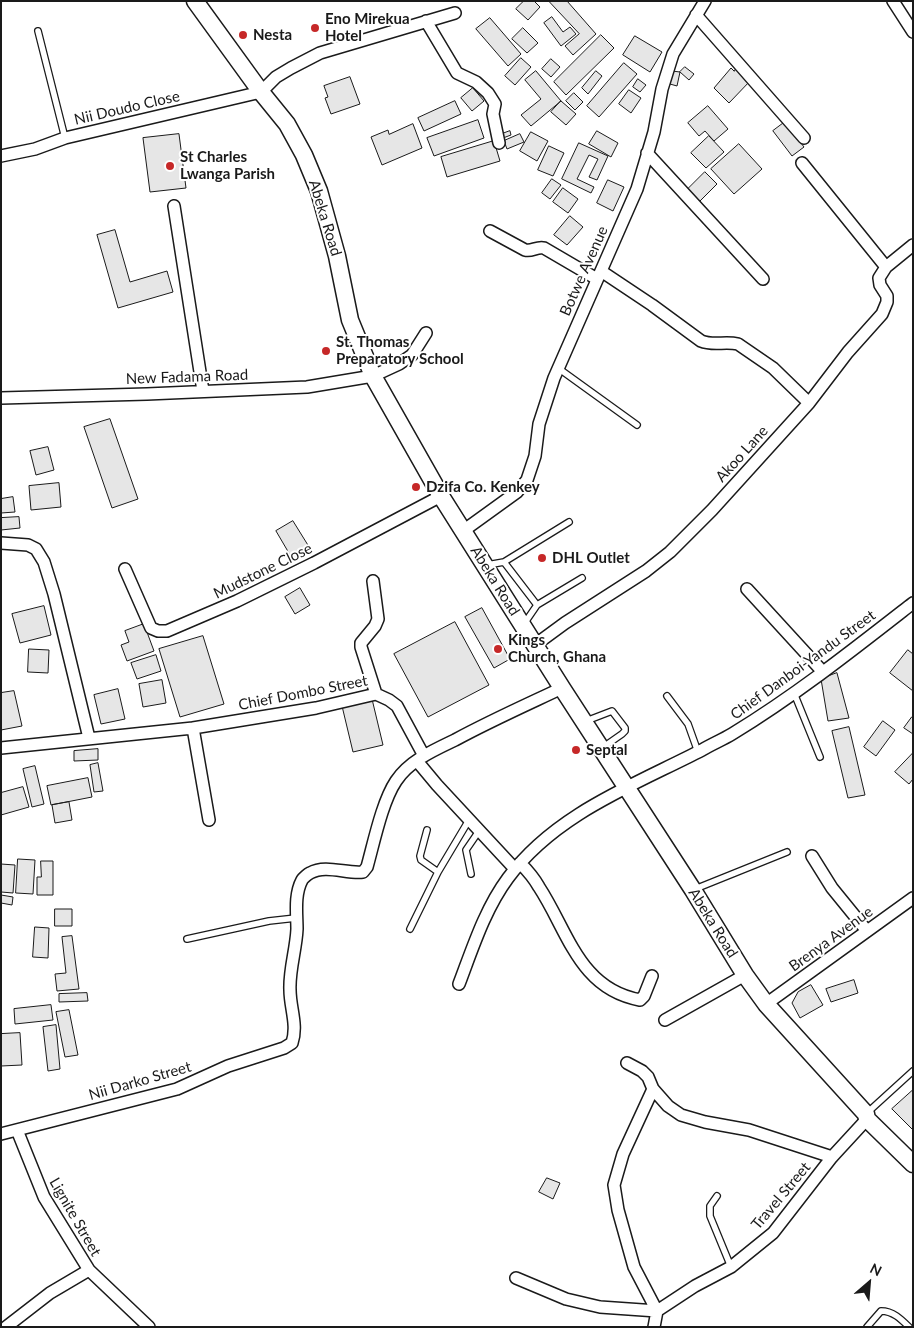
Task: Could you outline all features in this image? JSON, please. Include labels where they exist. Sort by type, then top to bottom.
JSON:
[{"type":"street","name":"Abeka Road","points":[[195,1],[261,92],[287,124],[304,155],[319,190],[337,256],[350,320],[373,376],[441,496],[745,975],[766,1004],[913,1164]]},
{"type":"street","name":"Botwe Avenue","points":[[463,531],[517,492],[527,480],[535,456],[539,424],[558,368],[636,188],[654,132],[662,89],[673,54],[705,1]]},
{"type":"street","points":[[892,1],[913,32]]},
{"type":"street","points":[[261,92],[276,77],[320,53],[455,13]]},
{"type":"street","points":[[696,15],[804,138]]},
{"type":"street","points":[[426,21],[457,72],[476,82],[488,92],[495,104],[493,114],[499,143]]},
{"type":"street","name":"Nii Doudo Close","points":[[1,156],[35,148],[65,138],[261,92]]},
{"type":"street","points":[[647,153],[763,279]]},
{"type":"street","points":[[802,163],[886,267],[913,245]]},
{"type":"street","points":[[174,206],[203,392]]},
{"type":"street","points":[[490,231],[525,250],[544,248],[599,275],[652,304],[700,341],[708,344],[738,344],[773,368],[809,402]]},
{"type":"street","name":"Akoo Lane","points":[[535,645],[565,623],[646,571],[670,552],[712,510],[809,402],[848,352],[886,309],[886,296],[882,290],[879,278],[886,267]]},
{"type":"street","name":"New Fadama Road","points":[[1,398],[306,387],[373,376],[399,364],[412,355],[426,333]]},
{"type":"street","name":"Mudstone Close","points":[[125,569],[151,628],[158,632],[167,631],[237,601],[441,496]]},
{"type":"street","points":[[1,543],[28,545],[36,549],[44,562],[59,613],[89,738]]},
{"type":"street","points":[[374,581],[378,619],[375,626],[361,642],[376,694]]},
{"type":"street","points":[[747,589],[823,672]]},
{"type":"street","name":"Chief Danboi-Yandu Street","points":[[459,984],[477,934],[490,906],[518,866],[557,829],[627,787],[731,735],[794,694],[913,603]]},
{"type":"street","points":[[296,918],[296,903],[302,880],[308,874],[320,869],[354,873],[363,872],[367,867],[388,795],[402,772],[421,759],[499,717],[562,688]]},
{"type":"street","name":"Chief Dombo Street","points":[[1,748],[193,728],[316,708],[376,694],[389,700],[396,706],[421,759],[437,785],[479,831],[539,886],[584,967],[601,984],[625,996],[640,1000],[644,996],[652,976]]},
{"type":"street","points":[[193,728],[209,820]]},
{"type":"street","points":[[812,856],[832,888],[867,931]]},
{"type":"street","name":"Brenya Avenue","points":[[766,1004],[913,898]]},
{"type":"street","name":"Nii Darko Street","points":[[1,1134],[177,1089],[228,1066],[284,1048],[292,1043],[295,1033],[290,991],[297,929],[296,918]]},
{"type":"street","points":[[665,1020],[745,975]]},
{"type":"street","points":[[627,1063],[642,1071],[648,1077],[652,1089],[668,1106],[681,1115],[705,1122],[749,1130],[832,1157]]},
{"type":"street","points":[[652,1089],[623,1154],[614,1186],[618,1210],[634,1267],[657,1311],[654,1327]]},
{"type":"street","name":"Travel Street","points":[[657,1311],[694,1286],[730,1267],[773,1233],[832,1157],[867,1116]]},
{"type":"street","name":"Lignite Street","points":[[17,1130],[44,1197],[89,1270],[149,1327]]},
{"type":"street","points":[[9,1326],[50,1294],[89,1270]]},
{"type":"street","points":[[516,1278],[566,1299],[600,1307],[657,1311]]},
{"type":"lane","points":[[38,31],[65,138]]},
{"type":"lane","points":[[558,368],[637,426]]},
{"type":"lane","points":[[485,566],[504,562],[569,522]]},
{"type":"lane","points":[[504,562],[537,605]]},
{"type":"lane","points":[[523,626],[537,605],[582,578]]},
{"type":"lane","points":[[794,694],[820,757]]},
{"type":"lane","points":[[667,696],[688,724],[698,752]]},
{"type":"lane","points":[[584,722],[612,711],[625,728],[622,734],[602,748]]},
{"type":"lane","points":[[410,929],[438,872],[469,820]]},
{"type":"lane","points":[[427,830],[420,856],[421,860],[438,872]]},
{"type":"lane","points":[[472,874],[466,850],[479,831]]},
{"type":"lane","points":[[692,890],[787,852]]},
{"type":"lane","points":[[187,939],[269,921],[296,918]]},
{"type":"lane","points":[[867,1116],[913,1071]]},
{"type":"lane","points":[[717,1196],[710,1206],[710,1216],[730,1267]]},
{"type":"lane","points":[[868,1327],[881,1311],[888,1311],[901,1319],[909,1327]]},
{"type":"building","points":[[524,1],[534,1],[540,7],[528,20],[516,9]]},
{"type":"building","points":[[549,1],[567,1],[596,34],[573,55],[565,46],[579,34]]},
{"type":"building","points":[[552,17],[563,32],[570,27],[576,34],[561,46],[544,23]]},
{"type":"building","points":[[490,18],[521,54],[508,66],[476,29]]},
{"type":"building","points":[[523,28],[538,43],[527,53],[512,39]]},
{"type":"building","points":[[601,35],[614,48],[566,95],[554,82]]},
{"type":"building","points":[[635,36],[662,52],[650,72],[623,55]]},
{"type":"building","points":[[521,58],[531,67],[515,85],[505,76]]},
{"type":"building","points":[[551,59],[560,67],[551,77],[542,69]]},
{"type":"building","points":[[624,63],[637,74],[599,117],[587,106]]},
{"type":"building","points":[[685,67],[694,74],[689,80],[680,72]]},
{"type":"building","points":[[737,67],[751,80],[729,103],[714,88],[731,68],[734,71]]},
{"type":"building","points":[[536,71],[561,101],[531,126],[521,115],[541,99],[525,80]]},
{"type":"building","points":[[596,71],[602,76],[588,94],[582,88]]},
{"type":"building","points":[[672,71],[680,72],[677,86],[670,84]]},
{"type":"building","points":[[350,77],[360,104],[331,114],[325,98],[328,97],[324,86]]},
{"type":"building","points":[[638,79],[646,85],[640,92],[633,87]]},
{"type":"building","points":[[473,88],[484,101],[472,111],[461,98]]},
{"type":"building","points":[[629,90],[641,98],[631,113],[619,104]]},
{"type":"building","points":[[574,93],[583,102],[575,110],[566,101]]},
{"type":"building","points":[[455,101],[461,114],[424,131],[418,118]]},
{"type":"building","points":[[561,101],[576,114],[566,125],[551,112]]},
{"type":"building","points":[[708,106],[728,129],[714,141],[705,131],[699,136],[688,123]]},
{"type":"building","points":[[478,120],[484,138],[434,156],[427,138]]},
{"type":"building","points":[[785,122],[804,147],[792,156],[773,131]]},
{"type":"building","points":[[413,124],[422,148],[382,165],[371,137],[388,130],[389,134]]},
{"type":"building","points":[[510,131],[511,135],[503,138],[502,134]]},
{"type":"building","points":[[597,131],[618,143],[611,157],[589,144]]},
{"type":"building","points":[[531,132],[548,141],[537,161],[520,151]]},
{"type":"building","points":[[179,134],[186,188],[150,192],[143,138]]},
{"type":"building","points":[[520,134],[524,142],[507,149],[504,141]]},
{"type":"building","points":[[709,136],[724,152],[706,168],[691,153]]},
{"type":"building","points":[[494,141],[500,161],[447,177],[441,157]]},
{"type":"building","points":[[579,143],[608,156],[597,180],[589,177],[598,159],[589,155],[577,179],[594,187],[591,193],[562,179]]},
{"type":"building","points":[[739,144],[762,169],[734,194],[711,169]]},
{"type":"building","points":[[549,146],[564,153],[553,176],[538,170]]},
{"type":"building","points":[[705,172],[717,184],[699,202],[687,190]]},
{"type":"building","points":[[552,179],[561,185],[550,199],[542,193]]},
{"type":"building","points":[[608,180],[624,187],[613,211],[597,203]]},
{"type":"building","points":[[563,188],[578,199],[568,213],[553,202]]},
{"type":"building","points":[[570,216],[583,227],[567,245],[554,235]]},
{"type":"building","points":[[115,230],[130,282],[167,271],[173,292],[118,308],[97,235]]},
{"type":"building","points":[[110,419],[138,499],[112,508],[84,427]]},
{"type":"building","points":[[48,447],[54,470],[36,475],[30,451]]},
{"type":"building","points":[[59,483],[61,507],[31,510],[29,486]]},
{"type":"building","points":[[13,497],[15,512],[1,513],[1,499]]},
{"type":"building","points":[[19,517],[20,528],[1,530],[1,518]]},
{"type":"building","points":[[293,521],[311,550],[293,560],[276,531]]},
{"type":"building","points":[[300,588],[310,605],[295,614],[285,597]]},
{"type":"building","points":[[44,606],[51,635],[20,643],[12,614]]},
{"type":"building","points":[[482,608],[510,659],[494,668],[465,617]]},
{"type":"building","points":[[455,622],[489,685],[428,717],[394,654]]},
{"type":"building","points":[[144,624],[154,651],[127,661],[121,645],[129,642],[125,631]]},
{"type":"building","points":[[203,636],[224,704],[180,717],[159,649]]},
{"type":"building","points":[[29,649],[49,650],[48,673],[28,672]]},
{"type":"building","points":[[908,650],[913,654],[913,691],[890,673]]},
{"type":"building","points":[[156,655],[161,671],[137,679],[131,663]]},
{"type":"building","points":[[837,673],[849,718],[828,721],[821,679]]},
{"type":"building","points":[[162,680],[166,703],[143,707],[139,684]]},
{"type":"building","points":[[118,689],[125,719],[101,724],[94,695]]},
{"type":"building","points":[[14,691],[22,726],[1,730],[1,693]]},
{"type":"building","points":[[372,699],[383,745],[353,752],[342,706]]},
{"type":"building","points":[[913,717],[913,734],[904,728]]},
{"type":"building","points":[[883,721],[895,730],[876,756],[864,747]]},
{"type":"building","points":[[849,727],[865,795],[848,798],[832,731]]},
{"type":"building","points":[[98,749],[98,760],[74,761],[74,751]]},
{"type":"building","points":[[913,753],[913,779],[909,784],[895,772]]},
{"type":"building","points":[[98,763],[103,791],[94,792],[90,765]]},
{"type":"building","points":[[35,766],[44,804],[32,807],[23,769]]},
{"type":"building","points":[[88,778],[92,797],[51,805],[47,786]]},
{"type":"building","points":[[23,787],[29,807],[1,815],[1,793]]},
{"type":"building","points":[[69,802],[72,820],[55,823],[52,805]]},
{"type":"building","points":[[18,859],[35,860],[33,894],[16,893]]},
{"type":"building","points":[[41,861],[53,861],[53,895],[37,895],[37,877],[41,877]]},
{"type":"building","points":[[1,864],[15,865],[13,893],[1,892]]},
{"type":"building","points":[[1,895],[13,897],[12,905],[1,903]]},
{"type":"building","points":[[55,909],[72,909],[72,926],[55,926]]},
{"type":"building","points":[[35,927],[49,928],[48,958],[33,957]]},
{"type":"building","points":[[72,936],[79,989],[57,991],[55,974],[66,973],[62,937]]},
{"type":"building","points":[[854,980],[858,993],[831,1002],[826,989]]},
{"type":"building","points":[[811,985],[823,1005],[800,1018],[792,1003],[798,992]]},
{"type":"building","points":[[87,993],[88,1001],[59,1002],[59,994]]},
{"type":"building","points":[[51,1005],[53,1020],[15,1024],[14,1009]]},
{"type":"building","points":[[69,1010],[78,1055],[65,1057],[56,1012]]},
{"type":"building","points":[[56,1025],[60,1069],[48,1071],[43,1027]]},
{"type":"building","points":[[20,1033],[22,1065],[1,1066],[1,1034]]},
{"type":"building","points":[[913,1090],[913,1130],[892,1109]]},
{"type":"building","points":[[547,1178],[560,1183],[553,1199],[539,1192]]},
{"type":"place","name":"Eno Mirekua Hotel","points":[[315,28]]},
{"type":"place","name":"Nesta","points":[[243,35]]},
{"type":"place","name":"St Charles Lwanga Parish","points":[[170,166]]},
{"type":"place","name":"St. Thomas Preparatory School","points":[[326,351]]},
{"type":"place","name":"Dzifa Co. Kenkey","points":[[416,487]]},
{"type":"place","name":"DHL Outlet","points":[[542,558]]},
{"type":"place","name":"Kings Church, Ghana","points":[[498,649]]},
{"type":"place","name":"Septal","points":[[576,750]]}]
